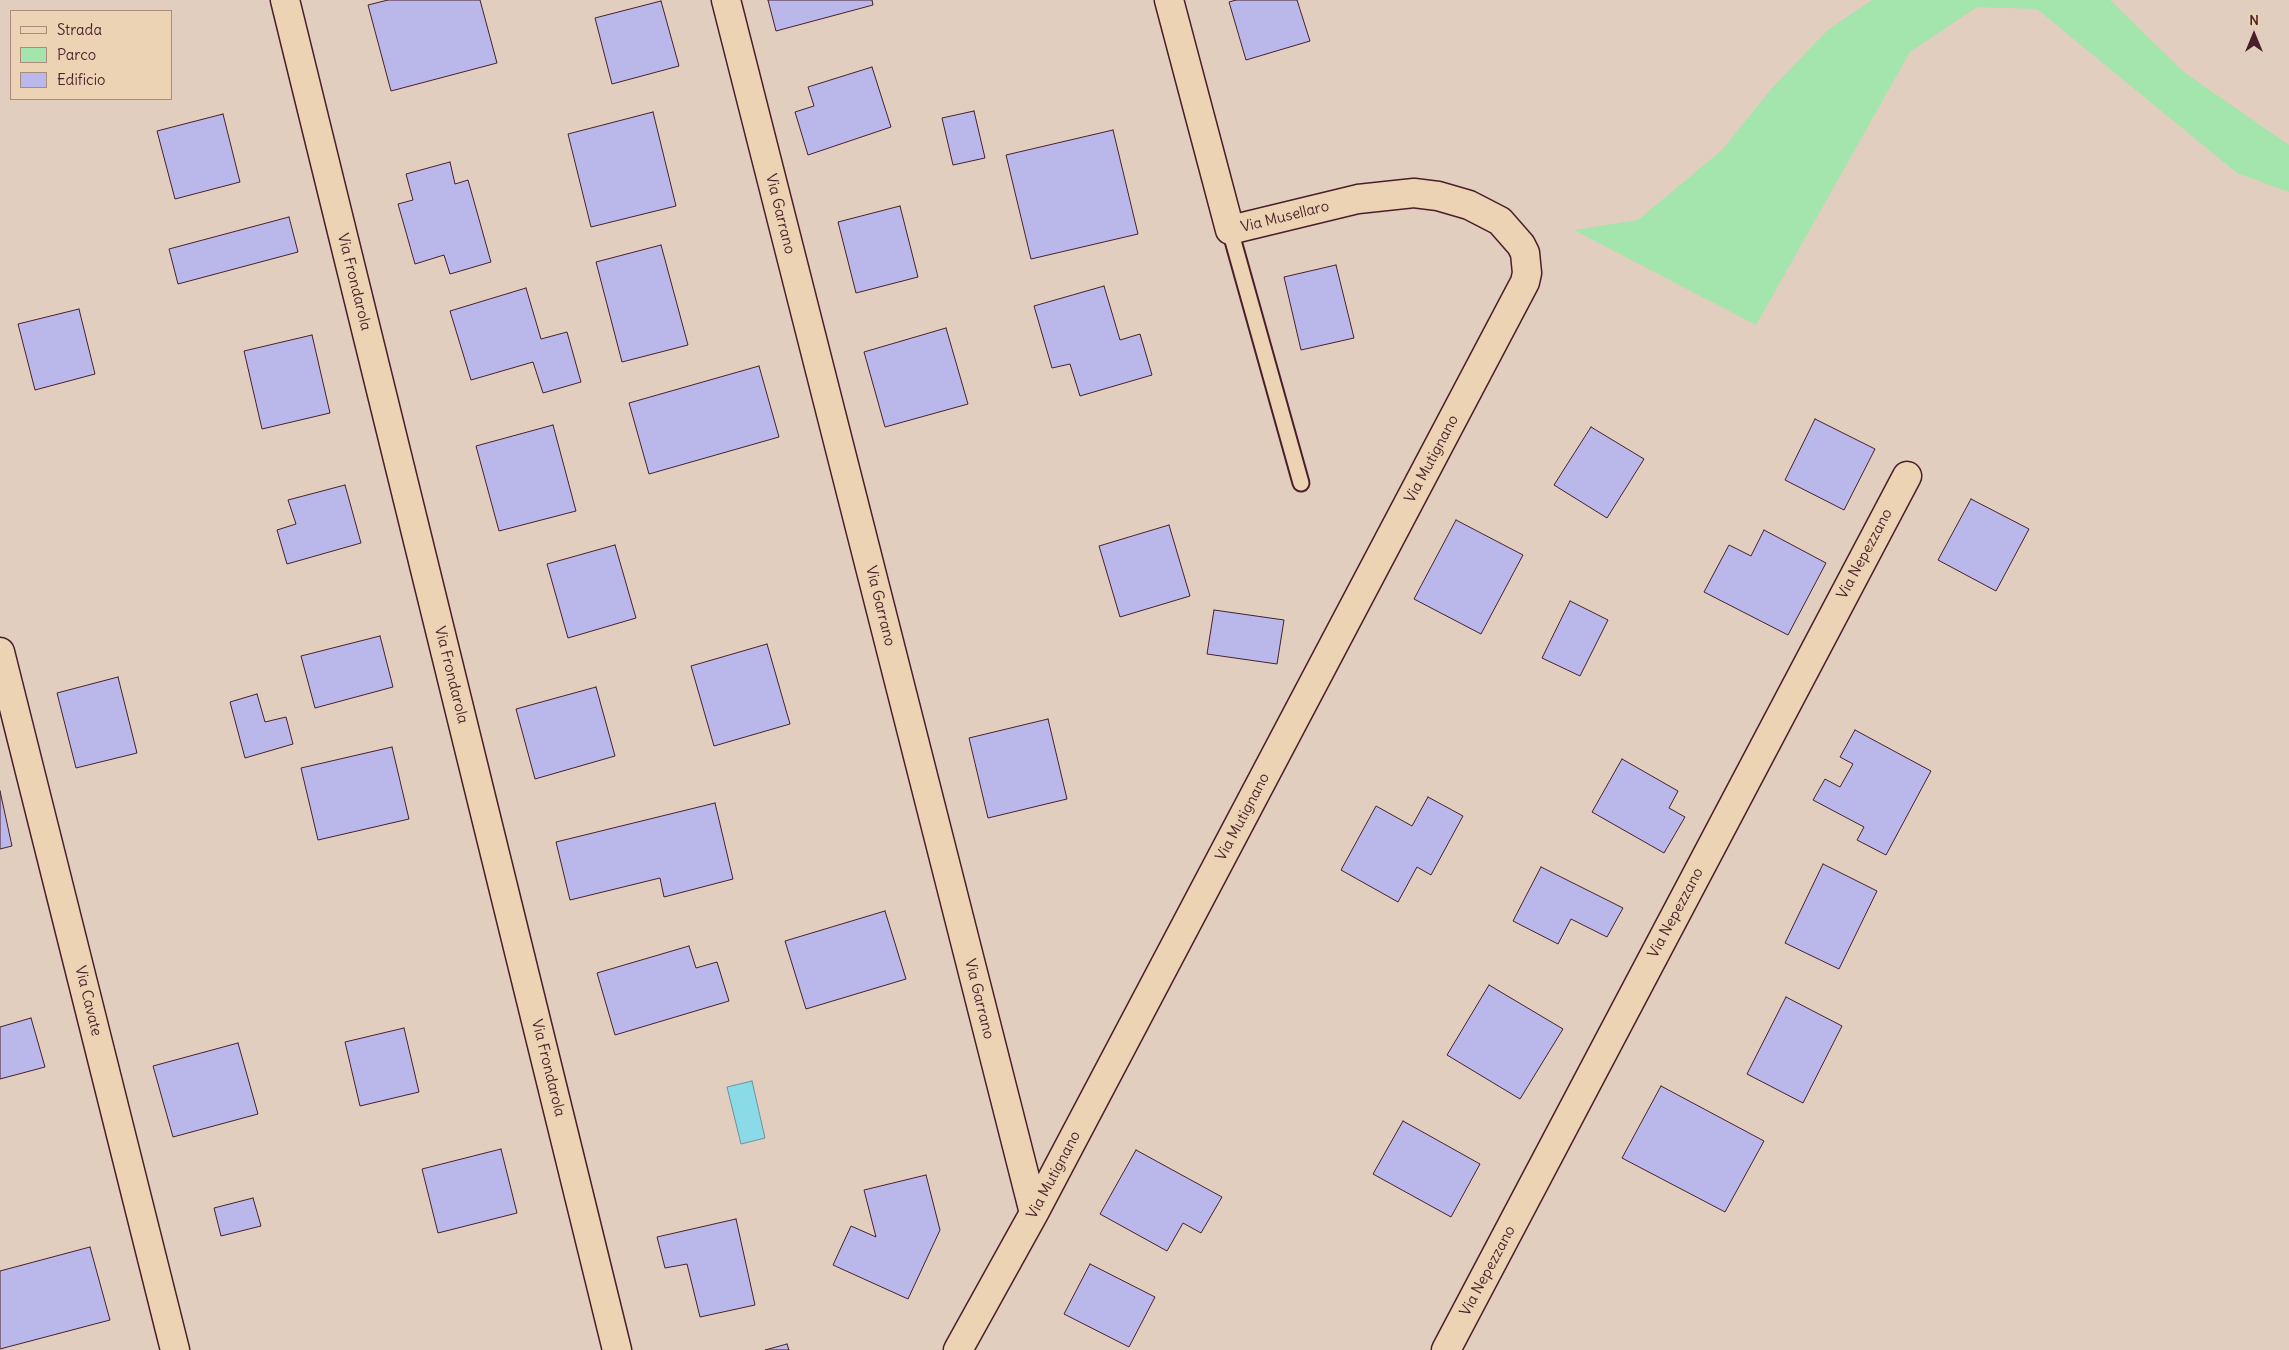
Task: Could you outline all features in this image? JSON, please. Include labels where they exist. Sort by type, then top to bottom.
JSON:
[{"type":"street","name":"Via Frondarola","points":[[285,0],[617,1350]]},
{"type":"street","name":"Via Garrano","points":[[726,0],[1034,1213]]},
{"type":"street","name":"Via Musellaro","points":[[1169,0],[1230,230],[1358,199],[1414,193],[1438,196],[1455,200],[1485,213],[1510,231],[1525,253],[1527,273],[1525,282]]},
{"type":"street","name":"Via Mutignano","points":[[958,1350],[1034,1213],[1525,282]]},
{"type":"street","name":"Via Nepezzano","points":[[1446,1350],[1906,476]]},
{"type":"street","name":"Via Cavate","points":[[0,652],[175,1350]]},
{"type":"lane","points":[[1230,230],[1301,484]]},
{"type":"green space","points":[[1872,0],[2110,0],[2185,73],[2289,145],[2289,192],[2237,173],[2037,9],[1977,7],[1910,52],[1756,325],[1574,230],[1638,220],[1722,150],[1772,88],[1828,30]]},
{"type":"water","points":[[752,1081],[765,1138],[741,1144],[727,1087]]},
{"type":"building","points":[[388,0],[480,0],[497,63],[391,91],[368,5]]},
{"type":"building","points":[[768,0],[872,0],[873,5],[776,31]]},
{"type":"building","points":[[1236,0],[1297,0],[1310,41],[1246,60],[1229,2]]},
{"type":"building","points":[[661,1],[679,66],[612,84],[595,18]]},
{"type":"building","points":[[872,67],[891,127],[808,155],[795,112],[814,106],[808,87]]},
{"type":"building","points":[[974,111],[985,158],[953,165],[942,118]]},
{"type":"building","points":[[653,112],[676,206],[591,227],[568,134]]},
{"type":"building","points":[[223,114],[240,182],[175,199],[157,131]]},
{"type":"building","points":[[1113,130],[1138,234],[1031,259],[1006,155]]},
{"type":"building","points":[[450,162],[455,184],[468,180],[491,262],[450,274],[444,255],[415,264],[398,204],[413,200],[406,174]]},
{"type":"building","points":[[900,206],[918,277],[856,293],[838,222]]},
{"type":"building","points":[[289,217],[298,252],[178,284],[169,249]]},
{"type":"building","points":[[661,245],[688,345],[622,362],[596,262]]},
{"type":"building","points":[[1336,265],[1354,338],[1301,350],[1284,277]]},
{"type":"building","points":[[1104,286],[1120,340],[1140,334],[1152,375],[1080,396],[1070,364],[1052,368],[1034,306]]},
{"type":"building","points":[[526,288],[541,339],[567,332],[581,382],[543,393],[533,362],[471,380],[450,311]]},
{"type":"building","points":[[79,309],[95,374],[35,390],[18,324]]},
{"type":"building","points":[[946,328],[968,404],[885,427],[864,352]]},
{"type":"building","points":[[312,335],[330,413],[262,429],[244,351]]},
{"type":"building","points":[[759,366],[779,437],[649,474],[629,403]]},
{"type":"building","points":[[1815,419],[1875,449],[1844,510],[1785,480]]},
{"type":"building","points":[[553,425],[576,511],[499,531],[476,446]]},
{"type":"building","points":[[1591,427],[1644,459],[1607,518],[1554,485]]},
{"type":"building","points":[[345,485],[361,543],[287,564],[277,530],[296,524],[288,500]]},
{"type":"building","points":[[1971,499],[2029,529],[1996,591],[1938,560]]},
{"type":"building","points":[[1456,520],[1523,555],[1481,634],[1414,599]]},
{"type":"building","points":[[1169,525],[1190,596],[1120,617],[1099,546]]},
{"type":"building","points":[[1764,530],[1826,563],[1788,635],[1704,592],[1729,545],[1751,556]]},
{"type":"building","points":[[615,545],[636,618],[568,638],[547,564]]},
{"type":"building","points":[[1570,601],[1608,620],[1580,676],[1542,658]]},
{"type":"building","points":[[1214,610],[1284,620],[1277,664],[1207,654]]},
{"type":"building","points":[[380,636],[393,687],[315,708],[301,656]]},
{"type":"building","points":[[767,644],[790,724],[714,746],[691,666]]},
{"type":"building","points":[[118,677],[137,753],[76,768],[57,693]]},
{"type":"building","points":[[596,687],[615,756],[535,779],[516,709]]},
{"type":"building","points":[[257,694],[265,722],[286,717],[293,744],[245,758],[230,702]]},
{"type":"building","points":[[1048,719],[1067,799],[988,818],[969,738]]},
{"type":"building","points":[[1855,730],[1931,771],[1886,855],[1857,840],[1864,827],[1813,800],[1825,779],[1840,787],[1853,764],[1840,757]]},
{"type":"building","points":[[392,747],[409,819],[318,840],[301,768]]},
{"type":"building","points":[[1622,759],[1678,791],[1669,808],[1685,817],[1664,853],[1592,812]]},
{"type":"building","points":[[0,791],[12,846],[0,849]]},
{"type":"building","points":[[1428,797],[1463,816],[1431,875],[1417,867],[1398,902],[1341,870],[1376,806],[1412,826]]},
{"type":"building","points":[[715,803],[733,879],[664,897],[660,878],[570,900],[556,842]]},
{"type":"building","points":[[1823,864],[1877,891],[1839,969],[1785,943]]},
{"type":"building","points":[[1541,867],[1623,908],[1607,937],[1571,919],[1558,944],[1513,921]]},
{"type":"building","points":[[885,911],[906,979],[806,1009],[785,941]]},
{"type":"building","points":[[689,946],[696,968],[717,962],[729,1001],[615,1035],[597,973]]},
{"type":"building","points":[[1489,985],[1563,1029],[1520,1099],[1447,1055]]},
{"type":"building","points":[[1786,997],[1842,1026],[1803,1103],[1747,1074]]},
{"type":"building","points":[[31,1018],[45,1067],[0,1079],[0,1027]]},
{"type":"building","points":[[404,1028],[419,1092],[360,1106],[345,1042]]},
{"type":"building","points":[[238,1043],[258,1114],[173,1137],[153,1066]]},
{"type":"building","points":[[1661,1086],[1764,1141],[1725,1212],[1622,1158]]},
{"type":"building","points":[[1403,1121],[1480,1164],[1451,1217],[1373,1174]]},
{"type":"building","points":[[501,1149],[517,1213],[438,1233],[422,1169]]},
{"type":"building","points":[[1136,1150],[1222,1197],[1201,1233],[1183,1223],[1167,1251],[1100,1214]]},
{"type":"building","points":[[926,1175],[940,1230],[908,1299],[833,1265],[851,1226],[876,1237],[864,1190]]},
{"type":"building","points":[[253,1198],[261,1226],[221,1236],[214,1208]]},
{"type":"building","points":[[736,1219],[755,1305],[700,1317],[687,1264],[665,1268],[657,1237]]},
{"type":"building","points":[[90,1247],[110,1320],[0,1349],[0,1271]]},
{"type":"building","points":[[1090,1264],[1155,1297],[1129,1347],[1064,1314]]},
{"type":"building","points":[[787,1344],[789,1350],[765,1350]]}]
